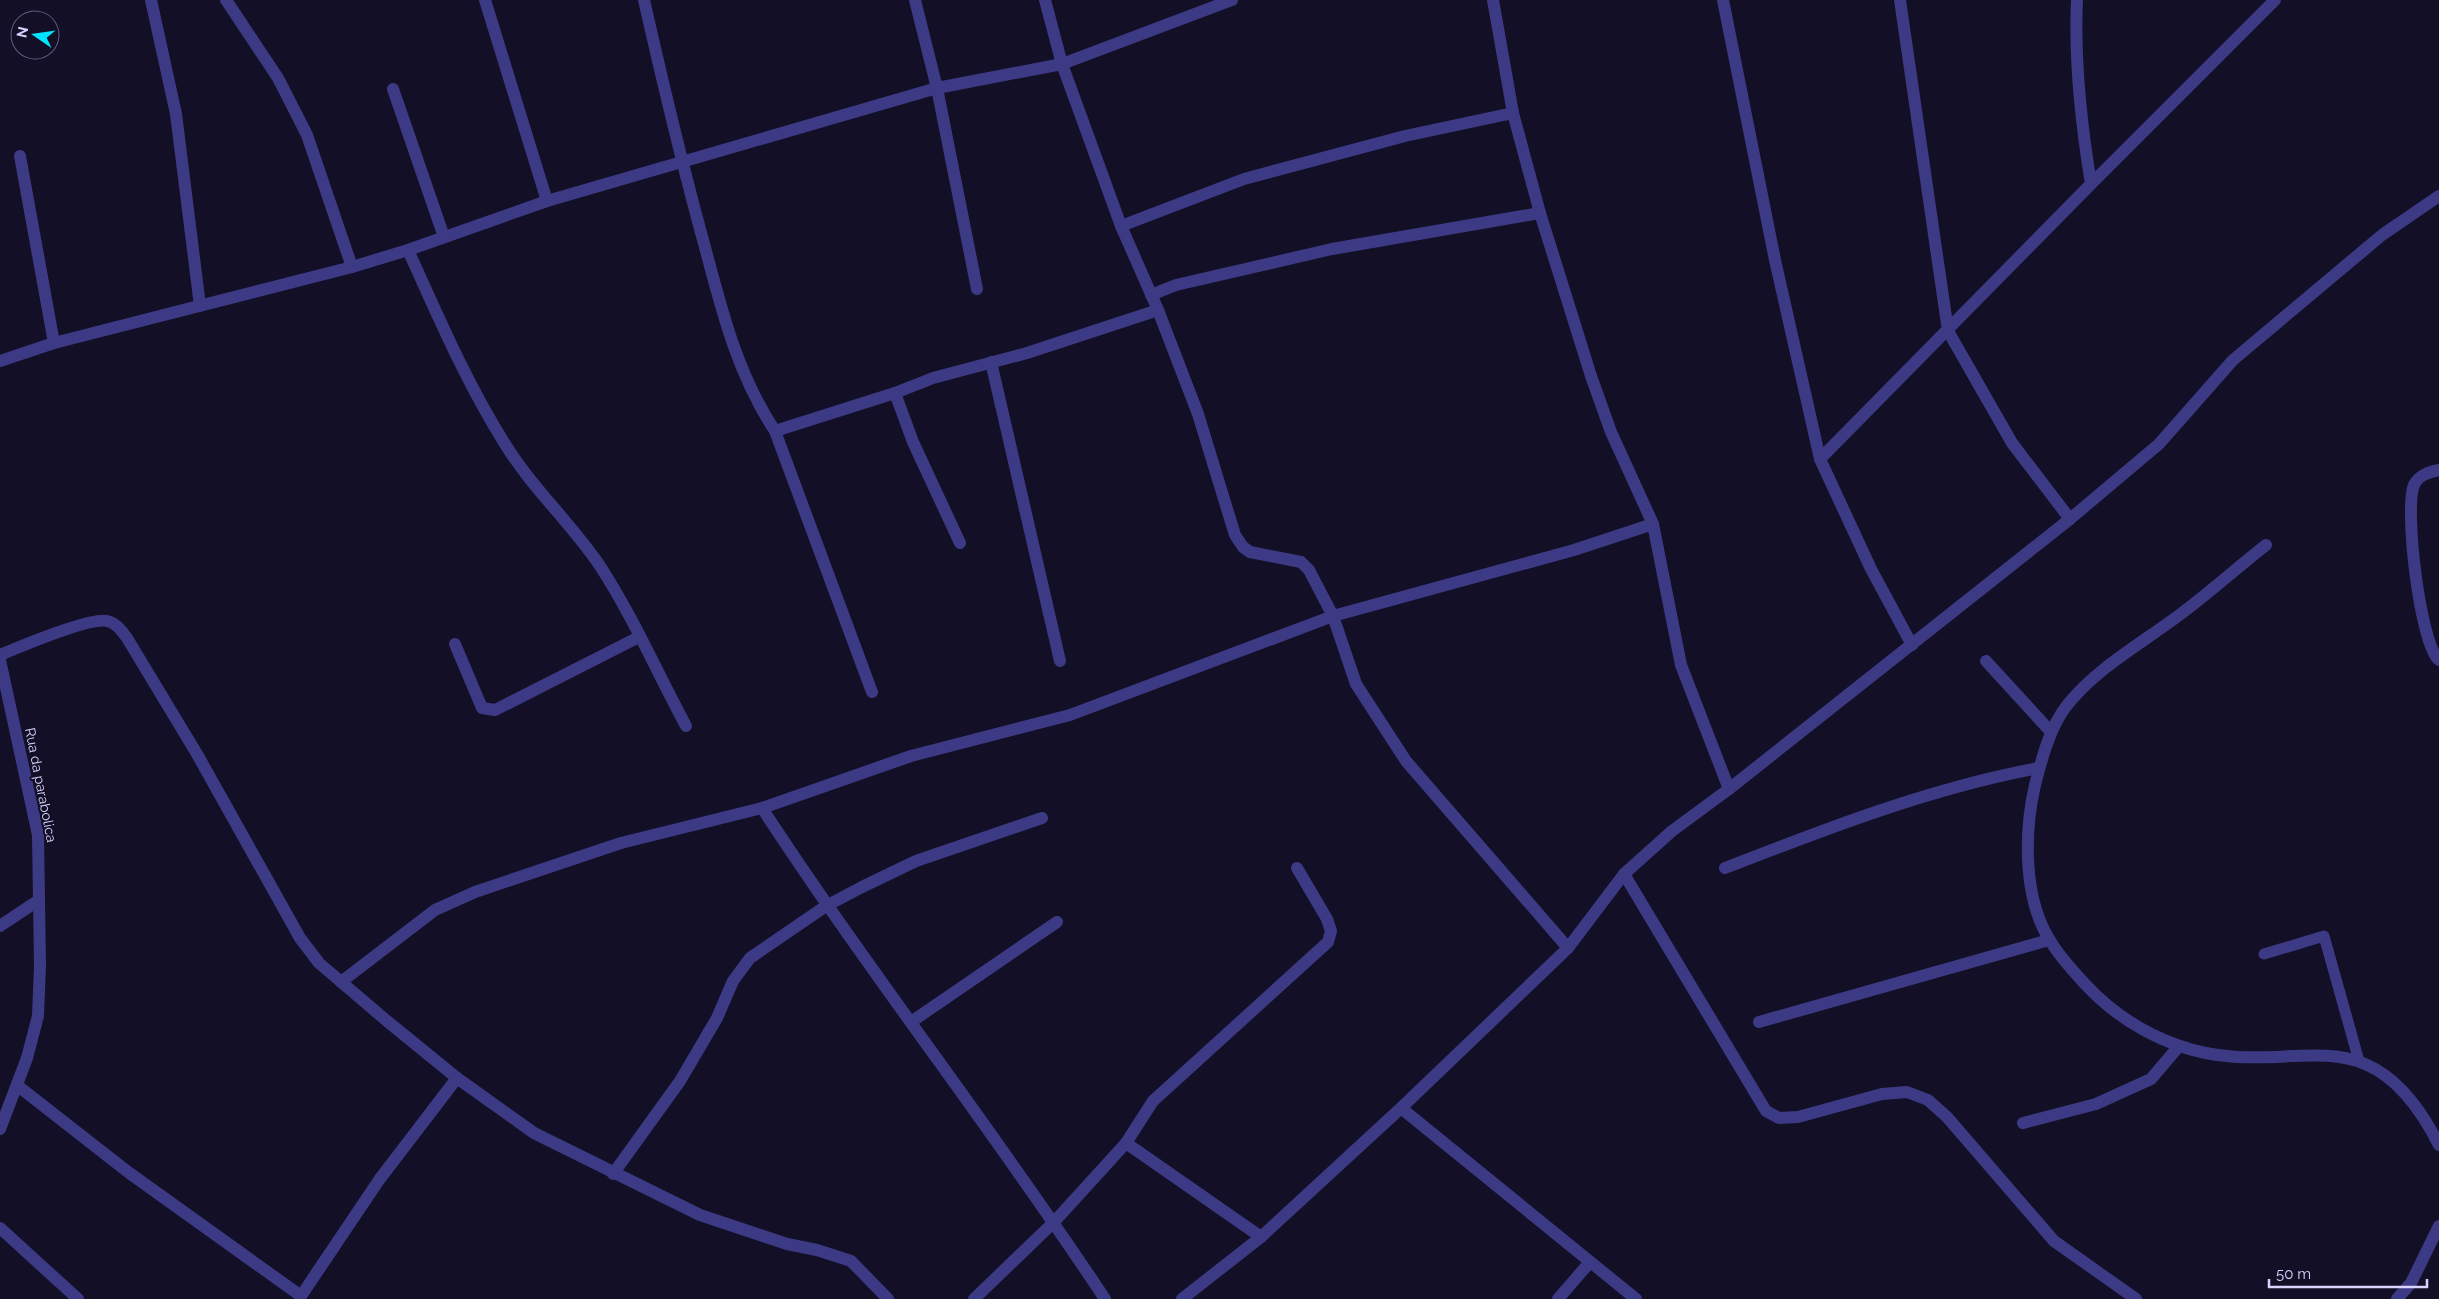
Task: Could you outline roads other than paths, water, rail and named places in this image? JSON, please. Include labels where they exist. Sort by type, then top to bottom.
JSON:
[{"type":"street","points":[[151,0],[176,114],[200,306]]},
{"type":"street","points":[[226,0],[278,78],[307,134],[352,267]]},
{"type":"street","points":[[485,0],[547,201]]},
{"type":"street","points":[[644,0],[681,161],[731,344],[758,406],[775,431],[872,692]]},
{"type":"street","points":[[914,0],[937,88],[977,289]]},
{"type":"street","points":[[1045,0],[1062,64],[1121,226],[1158,310],[1198,414],[1235,535],[1243,547],[1250,552],[1301,562],[1309,570],[1333,616],[1356,684],[1406,761],[1568,948]]},
{"type":"street","points":[[0,361],[54,343],[352,267],[408,250],[547,201],[937,88],[1062,64],[1232,0]]},
{"type":"street","points":[[1494,0],[1513,112],[1540,213],[1590,376],[1611,432],[1653,524],[1682,664],[1729,789]]},
{"type":"street","points":[[1723,0],[1775,260],[1820,459],[1871,569],[1912,645]]},
{"type":"street","points":[[1900,0],[1948,331],[2012,443],[2070,519]]},
{"type":"street","points":[[2077,0],[2075,30],[2080,115],[2091,184]]},
{"type":"street","points":[[1820,459],[2275,0]]},
{"type":"street","points":[[393,89],[444,237]]},
{"type":"street","points":[[1121,226],[1244,179],[1405,136],[1513,112]]},
{"type":"street","points":[[20,156],[54,343]]},
{"type":"street","points":[[1182,1299],[1261,1237],[1568,948],[1624,874],[1672,831],[1729,789],[2070,519],[2159,444],[2233,360],[2382,235],[2439,196]]},
{"type":"street","points":[[1151,295],[1176,285],[1332,249],[1540,213]]},
{"type":"street","points":[[408,250],[464,371],[505,444],[529,479],[566,520],[600,566],[686,726]]},
{"type":"street","points":[[775,431],[894,393],[933,378],[1111,327],[1158,310]]},
{"type":"street","points":[[991,362],[1060,661]]},
{"type":"street","points":[[894,393],[913,442],[960,543]]},
{"type":"street","points":[[2439,470],[2420,477],[2414,485],[2410,521],[2417,584],[2427,638],[2439,660]]},
{"type":"street","points":[[341,982],[435,910],[475,892],[621,843],[762,808],[911,756],[1070,715],[1333,616],[1574,550],[1653,524]]},
{"type":"street","points":[[2266,545],[2182,613],[2132,648],[2092,680],[2067,705],[2051,732],[2039,768],[2028,830],[2027,867],[2034,901],[2049,940],[2073,971],[2103,1003],[2137,1028],[2179,1046],[2220,1055],[2335,1055],[2359,1061],[2381,1073],[2404,1090],[2425,1118],[2439,1145]]},
{"type":"street","points":[[0,655],[51,634],[104,620],[115,624],[127,638],[197,754],[300,938],[319,963],[457,1078],[534,1133],[613,1174],[700,1215],[787,1244],[817,1250],[851,1261],[888,1299]]},
{"type":"street","points":[[455,644],[482,708],[495,710],[639,637]]},
{"type":"street","name":"Rua da parabolica","points":[[0,660],[38,834],[40,966],[38,1016],[18,1086],[0,1130]]},
{"type":"street","points":[[1986,661],[2051,732]]},
{"type":"street","points":[[1725,868],[1823,830],[1936,793],[2039,768]]},
{"type":"street","points":[[762,808],[826,906],[1054,1222],[1104,1299]]},
{"type":"street","points":[[613,1174],[680,1081],[717,1018],[733,981],[750,958],[826,906],[916,861],[1042,818]]},
{"type":"street","points":[[974,1299],[1054,1222],[1126,1144],[1153,1101],[1328,942],[1331,931],[1327,919],[1296,868]]},
{"type":"street","points":[[1624,874],[1766,1110],[1778,1118],[1798,1116],[1882,1094],[1907,1092],[1928,1100],[1947,1117],[2054,1241],[2136,1299]]},
{"type":"street","points":[[0,926],[39,900]]},
{"type":"street","points":[[911,1022],[1057,922]]},
{"type":"street","points":[[1759,1022],[2049,940]]},
{"type":"street","points":[[2023,1124],[2096,1104],[2151,1079],[2179,1046]]},
{"type":"street","points":[[18,1086],[128,1172],[303,1297],[379,1180],[457,1078]]},
{"type":"street","points":[[1400,1108],[1636,1299]]},
{"type":"street","points":[[1126,1144],[1219,1206],[1261,1237]]},
{"type":"street","points":[[2397,1299],[2411,1283],[2439,1226]]},
{"type":"street","points":[[0,1228],[78,1299]]},
{"type":"street","points":[[1558,1299],[1590,1262]]},
{"type":"lane","points":[[2264,954],[2324,936],[2359,1061]]}]
